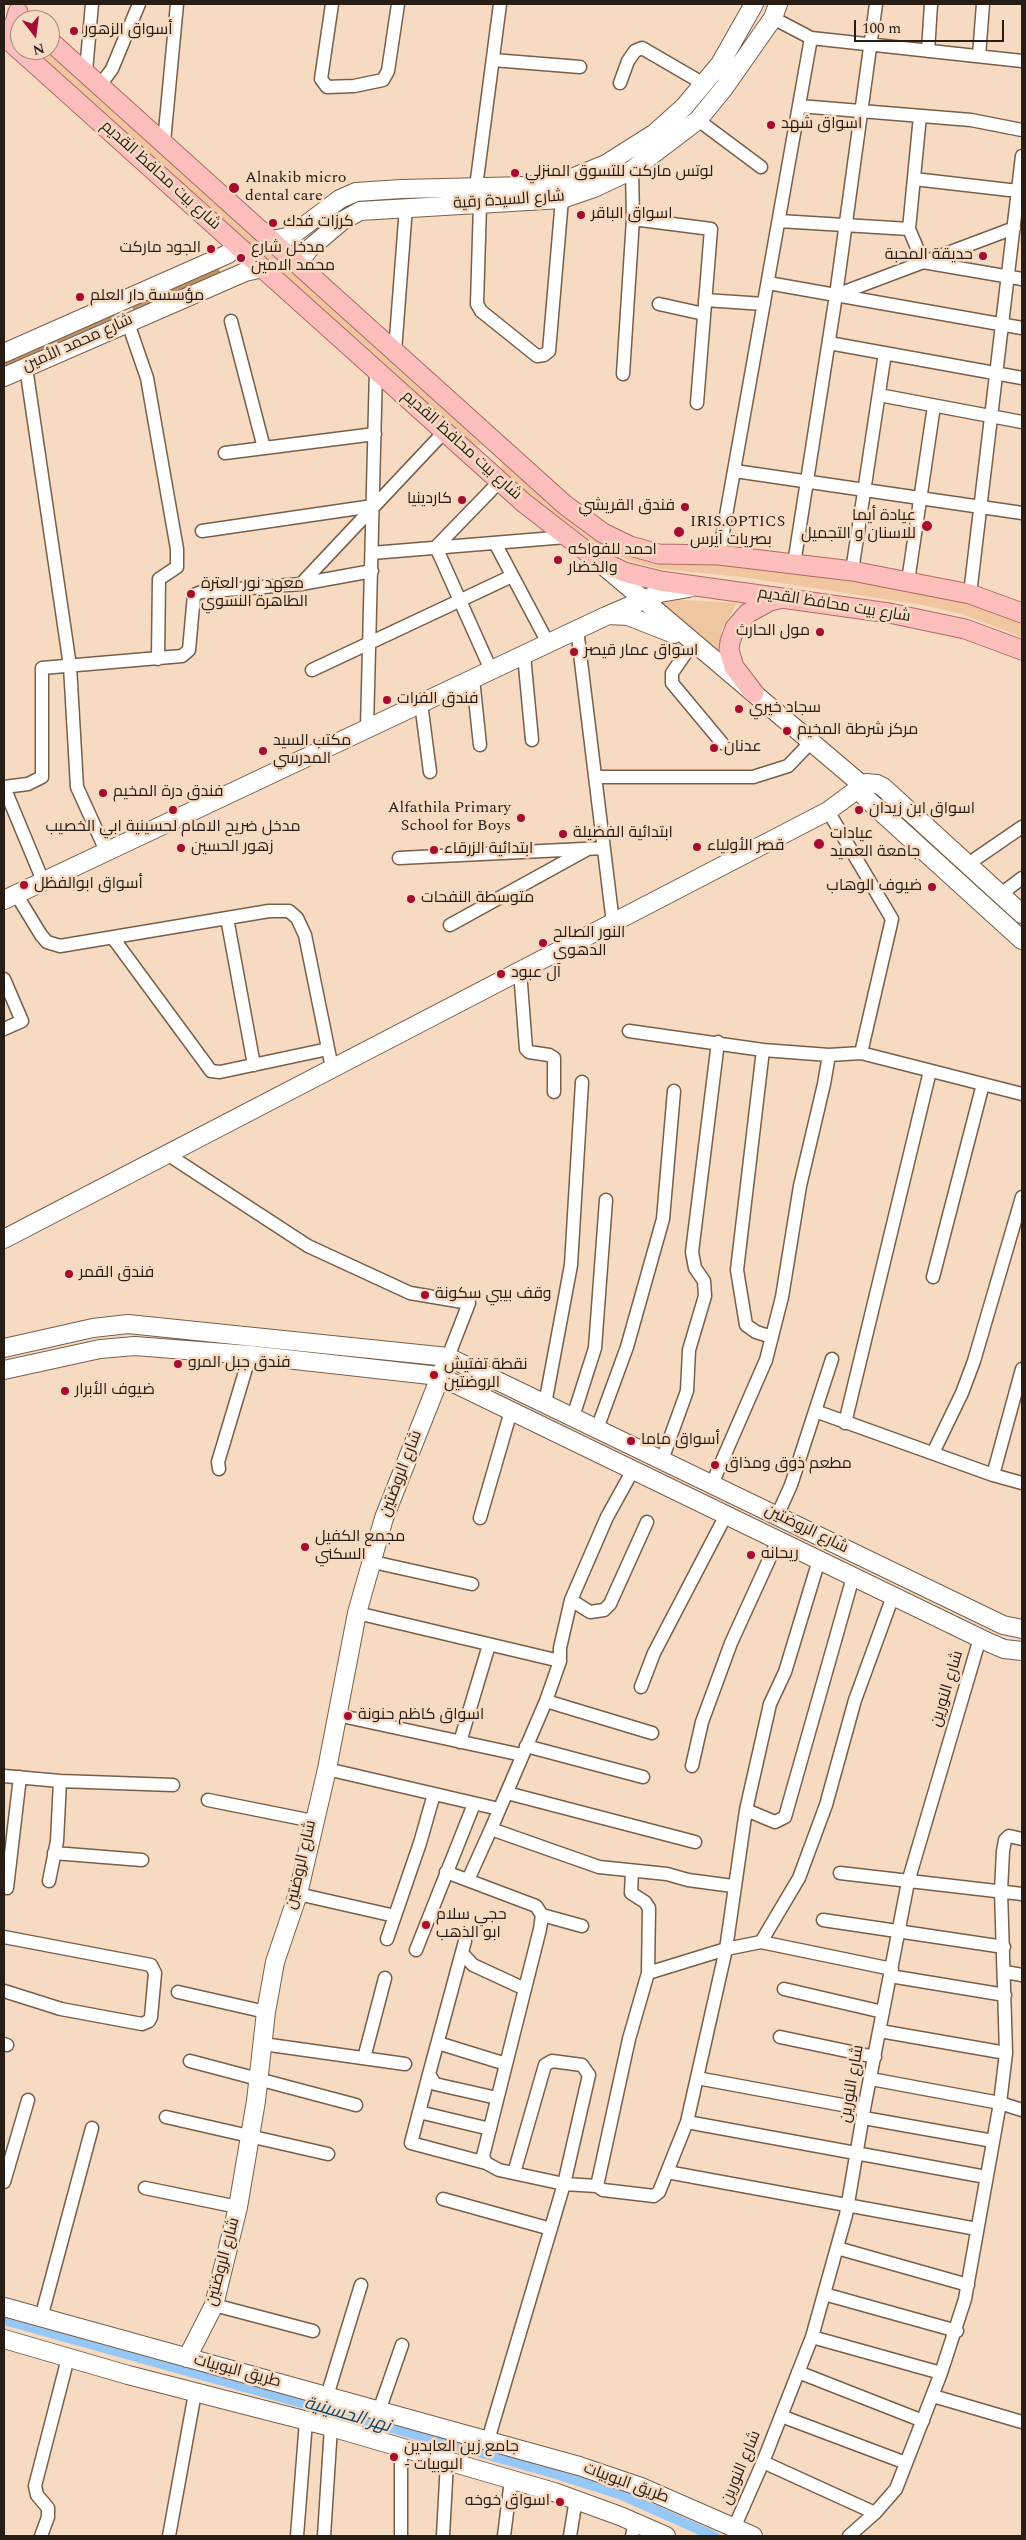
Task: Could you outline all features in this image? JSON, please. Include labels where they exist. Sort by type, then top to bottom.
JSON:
[{"type":"main road","points":[[755,4],[775,11]]},
{"type":"main road","name":"شارع السيدة رقية","points":[[273,240],[291,236],[340,200],[356,192],[527,186],[554,182],[606,164],[626,153],[668,122],[704,84],[720,64],[755,4]]},
{"type":"main road","name":"شارع السيدة رقية","points":[[302,267],[305,254],[348,216],[366,210],[562,199],[594,188],[632,170],[698,120],[724,88],[775,11]]},
{"type":"main road","name":"شارع بيت محافظ القديم","points":[[60,49],[101,84],[511,457],[584,521],[618,540],[659,554],[719,555],[852,571],[970,594],[1022,613]]},
{"type":"main road","name":"شارع بيت محافظ القديم","points":[[37,60],[376,370],[497,478],[566,537],[595,558],[612,568],[633,575],[704,588],[889,613],[964,628],[1022,650]]},
{"type":"main road","name":"شارع محمد الأمين","points":[[4,353],[228,254],[233,248],[234,242]]},
{"type":"main road","name":"شارع محمد الأمين","points":[[4,377],[245,272],[263,268]]},
{"type":"main road","points":[[120,302],[128,323]]},
{"type":"main road","points":[[470,453],[477,455],[486,450],[490,440],[486,433]]},
{"type":"main road","points":[[497,478],[491,466],[495,457],[505,454],[511,457]]},
{"type":"main road","points":[[595,558],[862,785],[863,795],[869,802],[1022,940]]},
{"type":"main road","points":[[606,616],[615,607],[619,596],[619,584],[613,573]]},
{"type":"main road","points":[[10,897],[643,599],[671,590],[704,588]]},
{"type":"main road","points":[[754,693],[734,667],[730,658],[729,650],[732,634],[741,619],[748,613],[770,601],[786,598]]},
{"type":"main road","points":[[606,616],[621,614],[640,619],[698,647]]},
{"type":"main road","points":[[4,1239],[828,811],[862,785],[872,783],[882,787],[1022,914]]},
{"type":"main road","points":[[4,1348],[93,1328],[128,1324],[448,1357]]},
{"type":"main road","points":[[4,1370],[100,1349],[125,1346],[154,1346],[439,1376]]},
{"type":"main road","name":"شارع الروضتين","points":[[187,2358],[214,2305],[238,2207],[251,2136],[266,2012],[275,1962],[298,1894],[313,1822],[327,1769],[357,1613],[384,1518],[448,1357],[1003,1625],[1022,1629]]},
{"type":"main road","name":"شارع الروضتين","points":[[439,1376],[980,1638],[997,1646],[1022,1651]]},
{"type":"main road","name":"طريق البوبيات","points":[[4,2307],[488,2440],[620,2479],[753,2536]]},
{"type":"main road","name":"طريق البوبيات","points":[[4,2339],[195,2393],[332,2428],[401,2450],[576,2499],[634,2529],[666,2536]]},
{"type":"street","points":[[86,71],[92,4]]},
{"type":"street","points":[[101,84],[112,69],[139,4]]},
{"type":"street","points":[[164,142],[177,4]]},
{"type":"street","points":[[332,4],[321,79],[327,87],[354,86],[383,80],[388,71],[398,4]]},
{"type":"street","points":[[476,187],[500,4]]},
{"type":"street","points":[[794,564],[829,343],[872,44],[876,4]]},
{"type":"street","points":[[928,51],[931,4]]},
{"type":"street","points":[[979,56],[983,4]]},
{"type":"street","points":[[775,11],[811,38],[1022,61]]},
{"type":"street","points":[[719,555],[811,38]]},
{"type":"street","points":[[620,83],[628,61],[635,51],[642,48],[704,84]]},
{"type":"street","points":[[493,60],[580,67]]},
{"type":"street","points":[[799,106],[971,120],[1022,130]]},
{"type":"street","points":[[920,116],[909,229],[924,262]]},
{"type":"street","points":[[698,120],[761,167]]},
{"type":"street","points":[[970,594],[982,507],[1022,156]]},
{"type":"street","points":[[623,374],[633,219],[632,170]]},
{"type":"street","points":[[914,179],[1018,191]]},
{"type":"street","points":[[480,204],[477,304],[481,311],[537,356],[544,355],[549,351],[562,199]]},
{"type":"street","points":[[395,351],[406,207]]},
{"type":"street","points":[[633,219],[711,229],[697,403]]},
{"type":"street","points":[[779,221],[909,229]]},
{"type":"street","points":[[836,295],[1014,228]]},
{"type":"street","points":[[924,262],[1022,279]]},
{"type":"street","points":[[768,283],[1022,328]]},
{"type":"street","points":[[705,300],[764,304]]},
{"type":"street","points":[[659,304],[704,314]]},
{"type":"street","points":[[231,321],[264,448]]},
{"type":"street","points":[[128,323],[147,378],[177,550],[177,566],[159,579],[158,659]]},
{"type":"street","points":[[829,343],[1022,378]]},
{"type":"street","points":[[852,571],[885,353]]},
{"type":"street","points":[[26,367],[70,666],[77,787],[106,852]]},
{"type":"street","points":[[367,728],[376,370]]},
{"type":"street","points":[[879,395],[1022,422]]},
{"type":"street","points":[[908,581],[934,406]]},
{"type":"street","points":[[301,584],[445,431]]},
{"type":"street","points":[[225,453],[375,434]]},
{"type":"street","points":[[735,471],[1022,513]]},
{"type":"street","points":[[436,548],[497,478]]},
{"type":"street","points":[[202,531],[373,506]]},
{"type":"street","points":[[372,553],[566,537]]},
{"type":"street","points":[[495,543],[548,643]]},
{"type":"street","points":[[436,548],[491,670]]},
{"type":"street","points":[[43,881],[4,787],[28,784],[42,777],[42,668],[182,656],[189,650],[194,595],[202,592],[301,584],[372,572]]},
{"type":"street","points":[[312,670],[512,576]]},
{"type":"street","points":[[578,629],[613,923]]},
{"type":"street","points":[[698,647],[672,673],[672,683],[722,743]]},
{"type":"street","points":[[524,655],[532,740]]},
{"type":"street","points":[[473,679],[480,745]]},
{"type":"street","points":[[421,703],[430,772]]},
{"type":"street","points":[[595,777],[753,777],[788,766],[811,742]]},
{"type":"street","points":[[828,811],[892,919],[861,1053]]},
{"type":"street","points":[[968,864],[1022,827]]},
{"type":"street","points":[[399,858],[604,848]]},
{"type":"street","points":[[450,925],[588,849]]},
{"type":"street","points":[[1001,894],[1022,878]]},
{"type":"street","points":[[10,897],[41,935],[51,944],[65,946],[227,918],[280,910],[289,911],[297,918],[305,935],[332,1068]]},
{"type":"street","points":[[227,918],[254,1065]]},
{"type":"street","points":[[113,938],[210,1070],[217,1072],[328,1050]]},
{"type":"street","points":[[520,971],[526,1049],[529,1052],[549,1054],[554,1058],[554,1092]]},
{"type":"street","points":[[4,979],[22,1021],[4,1029]]},
{"type":"street","points":[[628,1031],[718,1042],[763,1050],[828,1056],[861,1053],[1022,1094]]},
{"type":"street","points":[[662,1460],[687,1391],[689,1350],[705,1296],[704,1281],[695,1268],[692,1252],[718,1042]]},
{"type":"street","points":[[763,1050],[738,1270],[746,1325],[756,1332],[772,1337]]},
{"type":"street","points":[[712,1484],[766,1360],[782,1297],[800,1186],[824,1084],[828,1056]]},
{"type":"street","points":[[845,1423],[930,1071]]},
{"type":"street","points":[[545,1404],[571,1265],[582,1082]]},
{"type":"street","points":[[933,1276],[983,1084]]},
{"type":"street","points":[[597,1429],[627,1347],[663,1219],[674,1091]]},
{"type":"street","points":[[167,1154],[308,1246],[410,1293],[469,1303],[448,1357]]},
{"type":"street","points":[[933,1453],[962,1392],[974,1361],[1022,1197]]},
{"type":"street","points":[[573,1417],[595,1348],[606,1200]]},
{"type":"street","points":[[219,1469],[218,1462],[250,1355]]},
{"type":"street","points":[[778,1516],[791,1485],[832,1359]]},
{"type":"street","points":[[993,1475],[1022,1369]]},
{"type":"street","points":[[480,1518],[511,1411]]},
{"type":"street","points":[[815,1411],[993,1475],[1022,1483]]},
{"type":"street","points":[[468,1880],[546,1701],[560,1661],[560,1648],[571,1600],[607,1517],[633,1470]]},
{"type":"street","points":[[641,1687],[654,1653],[726,1515]]},
{"type":"street","points":[[571,1600],[590,1612],[604,1610],[610,1604],[647,1522]]},
{"type":"street","points":[[692,1766],[702,1722],[730,1643],[778,1540]]},
{"type":"street","points":[[465,1941],[411,2143],[486,2163],[499,2170],[564,2184],[597,2186],[603,2190],[654,2196],[659,2192],[687,2122],[726,1949],[733,1886],[746,1810],[770,1704],[785,1672],[819,1560]]},
{"type":"street","points":[[373,1562],[472,1584]]},
{"type":"street","points":[[746,1810],[775,1822],[785,1817],[853,1577]]},
{"type":"street","points":[[761,1942],[799,1878],[826,1805],[855,1700],[893,1596]]},
{"type":"street","points":[[357,1613],[560,1661]]},
{"type":"street","name":"شارع النورين","points":[[734,2528],[763,2462],[812,2336],[837,2248],[848,2205],[908,1882],[980,1638]]},
{"type":"street","points":[[460,1742],[489,1645]]},
{"type":"street","points":[[546,1701],[652,1733]]},
{"type":"street","points":[[337,1715],[460,1742],[524,1750],[643,1778]]},
{"type":"street","points":[[327,1769],[499,1810]]},
{"type":"street","points":[[4,1776],[60,1781],[173,1785]]},
{"type":"street","points":[[7,1888],[20,1777]]},
{"type":"street","points":[[49,1881],[57,1841],[60,1781]]},
{"type":"street","points":[[506,1793],[695,1842]]},
{"type":"street","points":[[387,1939],[420,1843],[434,1794]]},
{"type":"street","points":[[208,1800],[313,1822]]},
{"type":"street","points":[[416,1950],[474,1804]]},
{"type":"street","points":[[491,1830],[599,1866],[667,1874],[688,1880],[733,1886]]},
{"type":"street","points":[[849,2536],[875,2513],[896,2489],[957,2331],[968,2285],[1000,2103],[1006,2053],[1002,1891],[1005,1840],[1009,1836],[1022,1839]]},
{"type":"street","points":[[54,1853],[142,1860]]},
{"type":"street","points":[[597,2186],[629,2039],[648,1972],[649,1908],[645,1902],[631,1893],[632,1871]]},
{"type":"street","points":[[446,1872],[536,1906],[542,1915],[582,1926]]},
{"type":"street","points":[[840,1873],[1022,1894]]},
{"type":"street","points":[[298,1894],[395,1916]]},
{"type":"street","points":[[486,2163],[483,2156],[542,1915]]},
{"type":"street","points":[[823,1920],[1004,1947]]},
{"type":"street","points":[[4,1937],[150,1965],[155,1973],[151,2017],[149,2021],[142,2024],[62,2009],[4,1991]]},
{"type":"street","points":[[648,1972],[726,1949],[761,1942],[891,1973],[1005,1996]]},
{"type":"street","points":[[462,1953],[473,1965],[525,1989]]},
{"type":"street","points":[[1005,1972],[1022,1975]]},
{"type":"street","points":[[364,2058],[385,1978]]},
{"type":"street","points":[[784,1989],[883,2012]]},
{"type":"street","points":[[178,1992],[266,2012]]},
{"type":"street","points":[[880,2031],[1006,2053]]},
{"type":"street","points":[[780,2037],[875,2057]]},
{"type":"street","points":[[438,2043],[506,2064]]},
{"type":"street","points":[[263,2044],[405,2064]]},
{"type":"street","points":[[190,2060],[356,2105]]},
{"type":"street","points":[[488,2440],[564,2184],[589,2075],[582,2065],[552,2061],[545,2065],[514,2173]]},
{"type":"street","points":[[430,2074],[435,2084],[498,2098]]},
{"type":"street","points":[[697,2078],[993,2141]]},
{"type":"street","points":[[871,2079],[1000,2103],[1022,2110]]},
{"type":"street","points":[[4,2182],[28,2100]]},
{"type":"street","points":[[419,2112],[490,2129]]},
{"type":"street","points":[[166,2117],[328,2154]]},
{"type":"street","points":[[687,2122],[857,2155],[986,2177]]},
{"type":"street","points":[[41,2318],[92,2128]]},
{"type":"street","points":[[666,2172],[977,2228]]},
{"type":"street","points":[[144,2188],[238,2207]]},
{"type":"street","points":[[443,2199],[551,2229]]},
{"type":"street","points":[[837,2248],[968,2285]]},
{"type":"street","points":[[326,2396],[361,2285]]},
{"type":"street","points":[[824,2294],[957,2331]]},
{"type":"street","points":[[214,2305],[313,2331]]},
{"type":"street","points":[[812,2336],[941,2374]]},
{"type":"street","points":[[379,2411],[402,2346]]},
{"type":"street","points":[[41,2536],[48,2516],[48,2508],[36,2495],[35,2486],[68,2358]]},
{"type":"street","points":[[798,2372],[923,2421]]},
{"type":"street","points":[[169,2536],[195,2393]]},
{"type":"street","points":[[933,2396],[1022,2422]]},
{"type":"street","points":[[781,2416],[906,2463]]},
{"type":"street","points":[[297,2536],[306,2421]]},
{"type":"street","points":[[324,2536],[332,2428]]},
{"type":"street","points":[[401,2450],[401,2536]]},
{"type":"street","points":[[443,2536],[447,2462]]},
{"type":"street","points":[[763,2462],[875,2513]]},
{"type":"street","points":[[504,2536],[511,2480]]},
{"type":"street","points":[[570,2536],[576,2499]]},
{"type":"shaded area","points":[[60,59],[483,443],[482,445],[472,445],[45,60]]},
{"type":"shaded area","points":[[218,267],[221,274],[134,311],[131,305]]},
{"type":"shaded area","points":[[113,313],[116,319],[4,368],[4,361]]},
{"type":"shaded area","points":[[502,463],[506,463],[564,515],[700,561],[814,575],[959,600],[1022,621],[1022,637],[962,614],[922,605],[743,577],[660,569],[631,561],[603,548],[556,517],[501,469]]},
{"type":"shaded area","points":[[665,599],[737,603],[722,629],[719,650],[663,607],[659,601]]},
{"type":"waterway","name":"نهر الحسينية","points":[[4,2320],[553,2473],[619,2494],[714,2536]]},
{"type":"place","name":"أسواق الزهور","points":[[74,31]]},
{"type":"place","name":"اسواق شهد","points":[[771,125]]},
{"type":"place","name":"لوتس ماركت للتسوق المنزلي","points":[[515,173]]},
{"type":"place","name":"Alnakib micro dental care","points":[[234,188]]},
{"type":"place","name":"اسواق الباقر","points":[[581,215]]},
{"type":"place","name":"كرزات فدك","points":[[273,223]]},
{"type":"place","name":"الجود ماركت","points":[[211,249]]},
{"type":"place","name":"حديقة المحبة","points":[[983,256]]},
{"type":"place","name":"مدخل شارع محمد الامين","points":[[241,258]]},
{"type":"place","name":"مؤسسة دار العلم","points":[[80,297]]},
{"type":"place","name":"كاردينيا","points":[[462,500]]},
{"type":"place","name":"فندق القريشي","points":[[685,507]]},
{"type":"place","name":"عيادة أيما للاسنان و التجميل","points":[[927,526]]},
{"type":"place","name":"IRIS.OPTICS بصريات آيرس","points":[[679,532]]},
{"type":"place","name":"احمد للفواكه والخضار","points":[[558,560]]},
{"type":"place","name":"معهد نور العترة الطاهرة النسوي","points":[[191,594]]},
{"type":"place","name":"مول الحارث","points":[[820,632]]},
{"type":"place","name":"اسواق عمار قيصر","points":[[574,652]]},
{"type":"place","name":"فندق الفرات","points":[[387,700]]},
{"type":"place","name":"سجاد خيري","points":[[739,709]]},
{"type":"place","name":"مركز شرطة المخيم","points":[[787,731]]},
{"type":"place","name":"عدنان","points":[[714,748]]},
{"type":"place","name":"مكتب السيد المدرسي","points":[[263,751]]},
{"type":"place","name":"فندق درة المخيم","points":[[103,793]]},
{"type":"place","name":"مدخل ضريح الامام لحسينية ابي الخصيب","points":[[173,810]]},
{"type":"place","name":"اسواق ابن زيدان","points":[[859,810]]},
{"type":"place","name":"Alfathila Primary School for Boys","points":[[521,818]]},
{"type":"place","name":"ابتدائية الفضيلة","points":[[563,834]]},
{"type":"place","name":"عيادات جامعة العميد","points":[[819,844]]},
{"type":"place","name":"قصر الأولياء","points":[[697,847]]},
{"type":"place","name":"زهور الحسين","points":[[181,848]]},
{"type":"place","name":"ابتدائية الزرقاء","points":[[434,850]]},
{"type":"place","name":"أسواق ابوالفظل","points":[[24,885]]},
{"type":"place","name":"ضيوف الوهاب","points":[[932,887]]},
{"type":"place","name":"متوسطة النفحات","points":[[411,899]]},
{"type":"place","name":"النور الصالح الدهوي","points":[[543,943]]},
{"type":"place","name":"آل عبود","points":[[501,974]]},
{"type":"place","name":"فندق القمر","points":[[69,1274]]},
{"type":"place","name":"وقف بيبي سكونة","points":[[425,1295]]},
{"type":"place","name":"فندق جبل المرو","points":[[178,1364]]},
{"type":"place","name":"نقطة تفتيش الروضتين","points":[[434,1375]]},
{"type":"place","name":"ضيوف الأبرار","points":[[65,1391]]},
{"type":"place","name":"أسواق ماما","points":[[631,1441]]},
{"type":"place","name":"مطعم ذوق ومذاق","points":[[715,1465]]},
{"type":"place","name":"مجمع الكفيل السكني","points":[[305,1547]]},
{"type":"place","name":"ريحانه","points":[[751,1555]]},
{"type":"place","name":"اسواق كاظم حنونة","points":[[348,1716]]},
{"type":"place","name":"حجي سلام ابو الذهب","points":[[426,1925]]},
{"type":"place","name":"جامع زين العابدين - البوبيات","points":[[394,2457]]},
{"type":"place","name":"اسواق خوخه","points":[[560,2502]]}]
